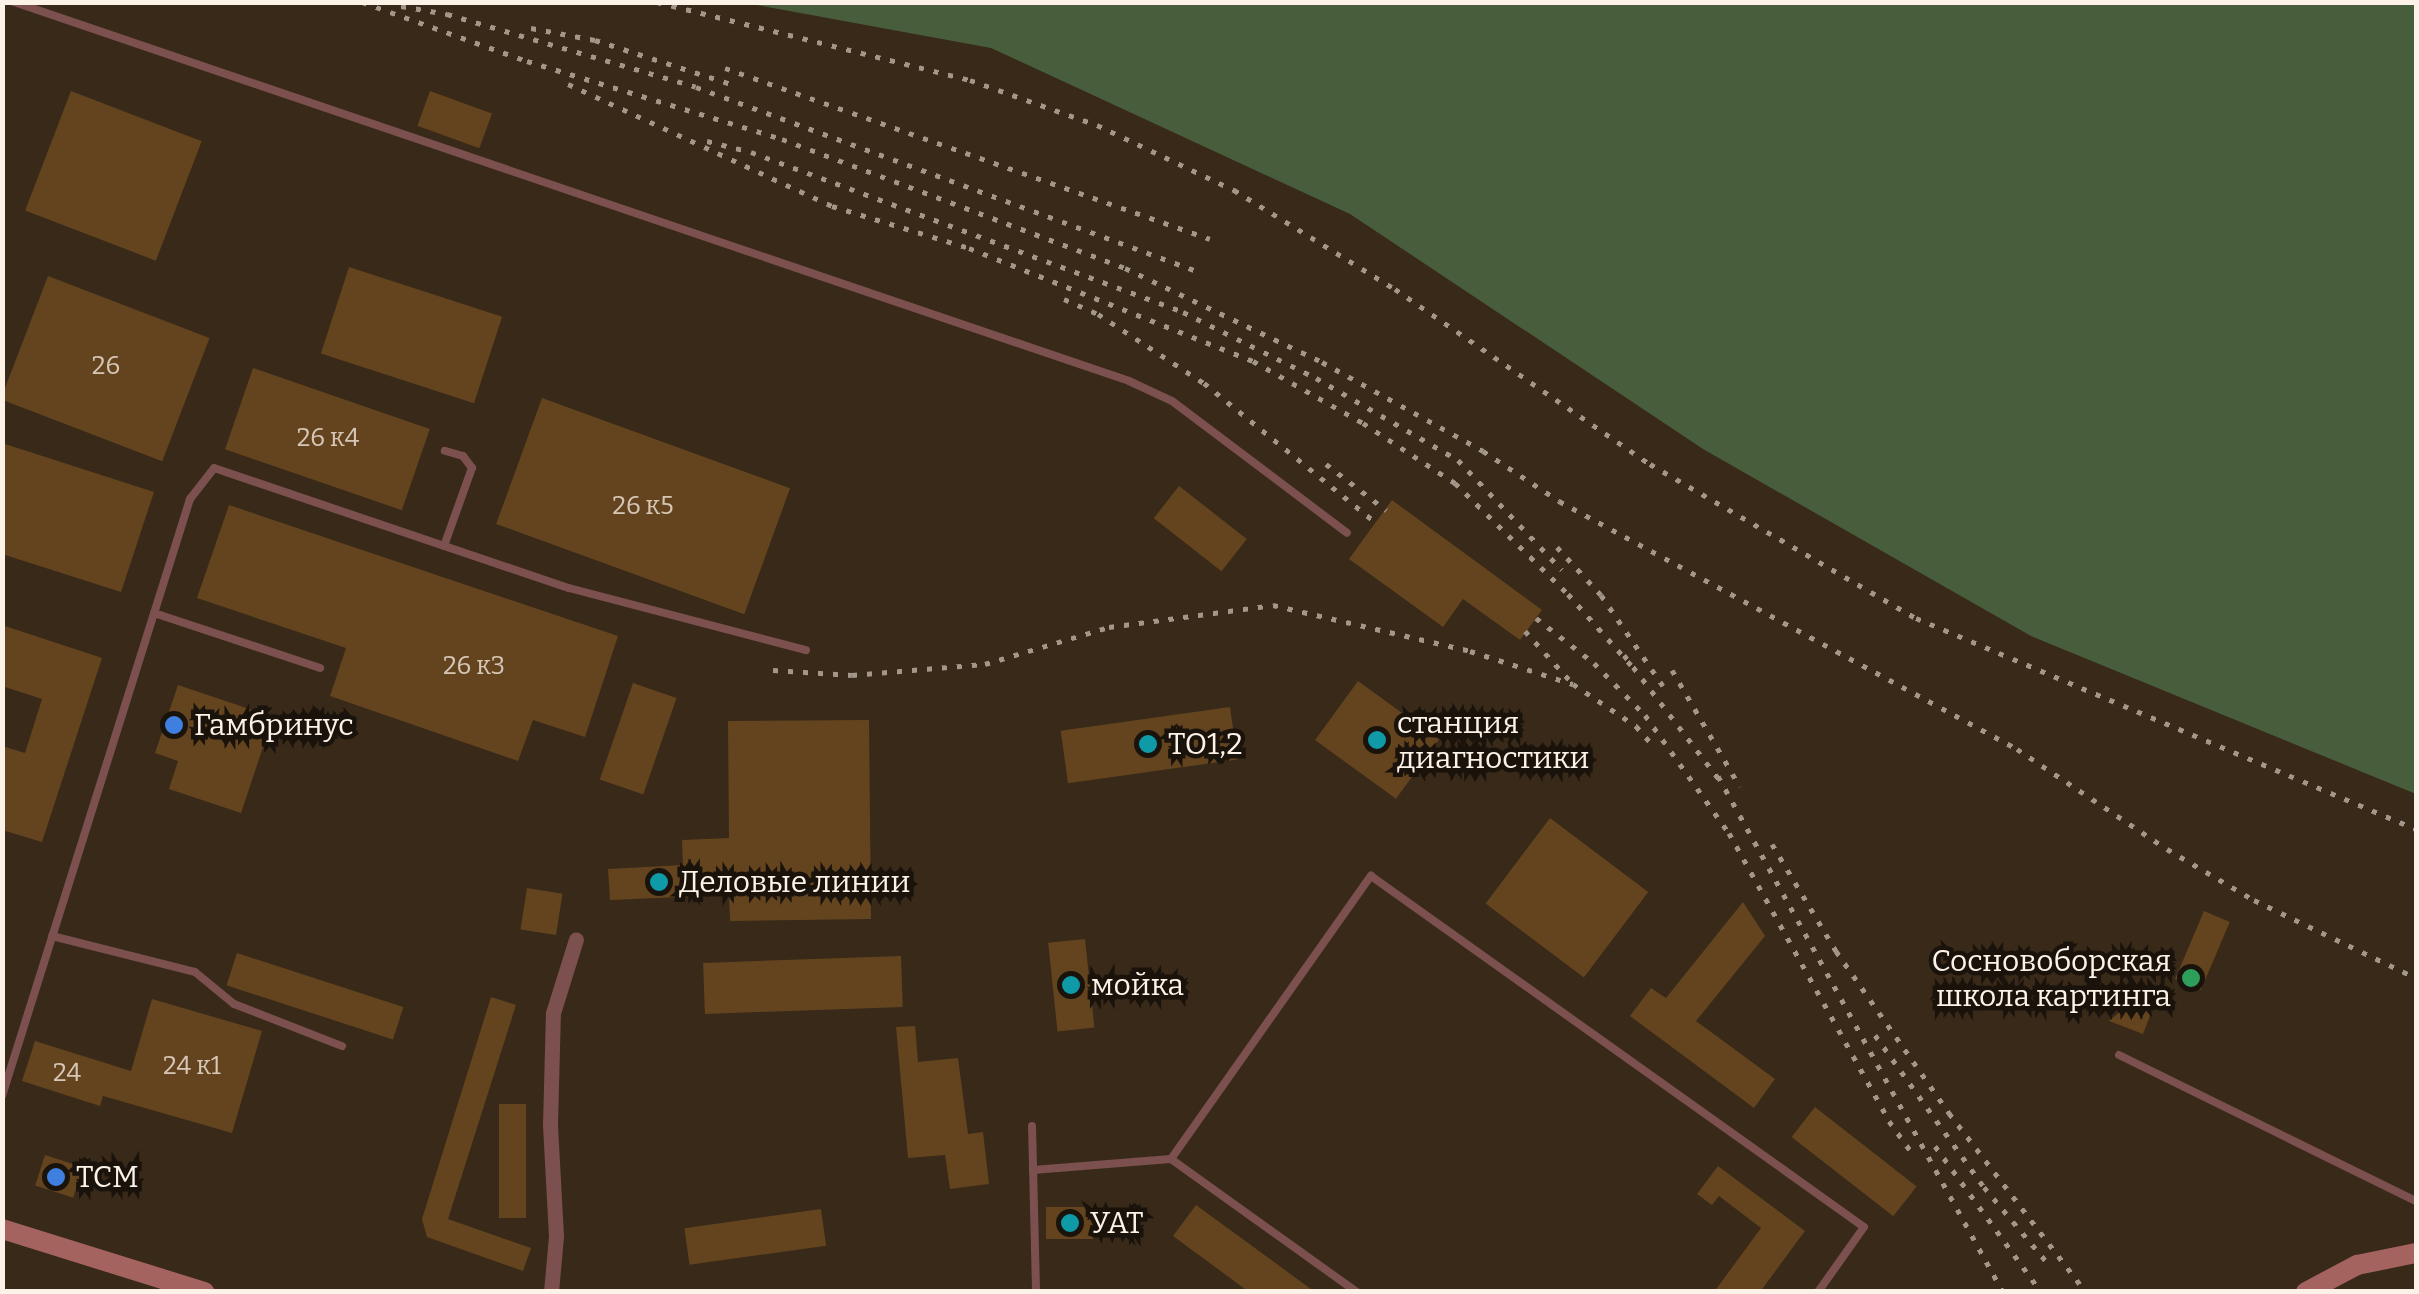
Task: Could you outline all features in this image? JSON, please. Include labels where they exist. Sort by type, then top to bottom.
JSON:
[{"type":"main road","points":[[2,1229],[204,1292]]},
{"type":"main road","points":[[2306,1292],[2357,1265],[2416,1252]]},
{"type":"street","points":[[550,1292],[556,1236],[550,1125],[554,1013],[576,940]]},
{"type":"lane","points":[[14,2],[1129,381],[1172,401],[1347,534]]},
{"type":"lane","points":[[444,546],[472,468],[463,456],[445,451]]},
{"type":"lane","points":[[2,1096],[190,499],[214,468],[569,588],[806,650]]},
{"type":"lane","points":[[154,613],[320,668]]},
{"type":"lane","points":[[1171,1159],[1372,876],[1864,1227],[1818,1292]]},
{"type":"lane","points":[[52,936],[196,972],[234,1004],[342,1046]]},
{"type":"lane","points":[[2119,1055],[2416,1201]]},
{"type":"lane","points":[[1032,1126],[1036,1292]]},
{"type":"lane","points":[[1032,1170],[1171,1159],[1357,1292]]},
{"type":"green space","points":[[746,3],[2416,3],[2416,794],[2031,636],[1703,449],[1350,214],[991,48]]},
{"type":"building","points":[[71,91],[202,141],[156,261],[25,210]]},
{"type":"building","points":[[430,91],[492,114],[479,148],[417,126]]},
{"type":"building","points":[[349,267],[502,317],[474,403],[321,354]]},
{"type":"building","points":[[48,276],[210,338],[162,461],[2,400]]},
{"type":"building","points":[[253,368],[430,429],[402,510],[225,449]]},
{"type":"building","points":[[542,398],[790,488],[744,614],[496,524]]},
{"type":"building","points":[[2,443],[154,492],[121,592],[2,554]]},
{"type":"building","points":[[1179,486],[1247,539],[1222,571],[1154,518]]},
{"type":"building","points":[[1392,500],[1542,610],[1520,640],[1463,599],[1443,627],[1349,559]]},
{"type":"building","points":[[229,505],[618,636],[585,737],[533,720],[518,761],[330,696],[346,648],[197,598]]},
{"type":"building","points":[[2,625],[102,658],[42,842],[2,830],[2,746],[25,753],[42,699],[2,686]]},
{"type":"building","name":"станция диагностики","points":[[1358,681],[1439,740],[1396,799],[1315,740]]},
{"type":"building","points":[[633,683],[676,698],[643,794],[600,779]]},
{"type":"building","points":[[178,685],[273,717],[241,813],[169,789],[178,761],[155,753]]},
{"type":"building","name":"ТО1,2","points":[[1230,707],[1237,759],[1068,783],[1061,731]]},
{"type":"building","points":[[869,720],[871,919],[730,921],[729,895],[610,900],[608,869],[683,865],[682,840],[729,838],[728,721]]},
{"type":"building","points":[[1550,818],[1648,892],[1584,977],[1486,903]]},
{"type":"building","points":[[527,888],[563,894],[556,935],[520,929]]},
{"type":"building","points":[[1743,902],[1765,936],[1696,1021],[1775,1079],[1754,1108],[1630,1016],[1651,988],[1666,998]]},
{"type":"building","points":[[2204,911],[2230,922],[2201,990],[2175,979]]},
{"type":"building","name":"мойка","points":[[1085,939],[1094,1028],[1058,1031],[1048,943]]},
{"type":"building","points":[[237,953],[403,1007],[393,1039],[226,985]]},
{"type":"building","points":[[901,956],[903,1007],[705,1014],[703,963]]},
{"type":"building","points":[[491,997],[516,1005],[448,1219],[531,1248],[523,1271],[427,1237],[422,1219]]},
{"type":"building","points":[[152,999],[262,1031],[232,1133],[103,1096],[100,1106],[22,1081],[35,1041],[131,1071]]},
{"type":"building","points":[[2134,1000],[2153,1008],[2143,1034],[2109,1021]]},
{"type":"building","points":[[915,1026],[918,1062],[958,1058],[968,1134],[983,1132],[989,1184],[950,1189],[945,1155],[908,1158],[896,1027]]},
{"type":"building","points":[[499,1104],[526,1104],[526,1218],[499,1218]]},
{"type":"building","points":[[1815,1107],[1917,1186],[1893,1216],[1792,1137]]},
{"type":"building","points":[[45,1155],[83,1167],[73,1198],[35,1185]]},
{"type":"building","points":[[1718,1166],[1805,1231],[1760,1292],[1714,1292],[1761,1228],[1719,1196],[1712,1205],[1697,1194]]},
{"type":"building","points":[[1196,1205],[1315,1292],[1249,1292],[1173,1236]]},
{"type":"building","name":"УАТ","points":[[1046,1207],[1093,1207],[1093,1239],[1046,1239]]},
{"type":"building","points":[[821,1209],[826,1246],[689,1265],[684,1228]]},
{"type":"railway","points":[[362,2],[527,61],[782,139],[1125,268],[1322,362],[1483,451],[1559,501],[2017,749],[2167,849],[2254,900],[2416,978]]},
{"type":"railway","points":[[657,2],[970,80],[1097,125],[1234,190],[1395,289],[1650,464],[1916,618],[2416,829]]},
{"type":"railway","points":[[401,6],[447,14],[696,87],[1194,270]]},
{"type":"railway","points":[[531,28],[595,40],[737,86]]},
{"type":"railway","points":[[725,68],[1210,239]]},
{"type":"railway","points":[[568,84],[832,206],[969,248],[1253,361],[1363,423],[1455,483],[1568,594],[1631,665]]},
{"type":"railway","points":[[707,141],[751,152],[1183,312],[1316,378],[1458,460],[1562,570]]},
{"type":"railway","points":[[1064,299],[1098,314],[1204,383],[1376,523]]},
{"type":"railway","points":[[1326,464],[1386,510]]},
{"type":"railway","points":[[1557,547],[1601,595],[1663,686]]},
{"type":"railway","points":[[773,670],[852,675],[985,664],[1109,627],[1273,605],[1470,651],[1573,684]]},
{"type":"railway","points":[[1536,618],[1594,663],[1645,715],[1729,833],[1889,1121],[1915,1157]]},
{"type":"railway","points":[[1525,631],[1573,684],[1636,726],[1650,742]]},
{"type":"railway","points":[[1624,655],[1724,786]]},
{"type":"railway","points":[[1672,670],[1740,787]]},
{"type":"railway","points":[[1718,776],[2003,1292]]},
{"type":"railway","points":[[1772,844],[1836,951],[1949,1113],[2086,1292]]},
{"type":"railway","points":[[1875,1035],[1984,1187],[2050,1266]]},
{"type":"railway","points":[[1935,1146],[2041,1292]]},
{"type":"place","name":"Гамбринус","points":[[174,725]]},
{"type":"place","name":"станция диагностики","points":[[1377,740]]},
{"type":"place","name":"ТО1,2","points":[[1148,744]]},
{"type":"place","name":"Деловые линии","points":[[659,882]]},
{"type":"place","name":"Сосновоборская школа картинга","points":[[2191,978]]},
{"type":"place","name":"мойка","points":[[1071,985]]},
{"type":"place","name":"ТСМ","points":[[56,1177]]},
{"type":"place","name":"УАТ","points":[[1070,1223]]}]
